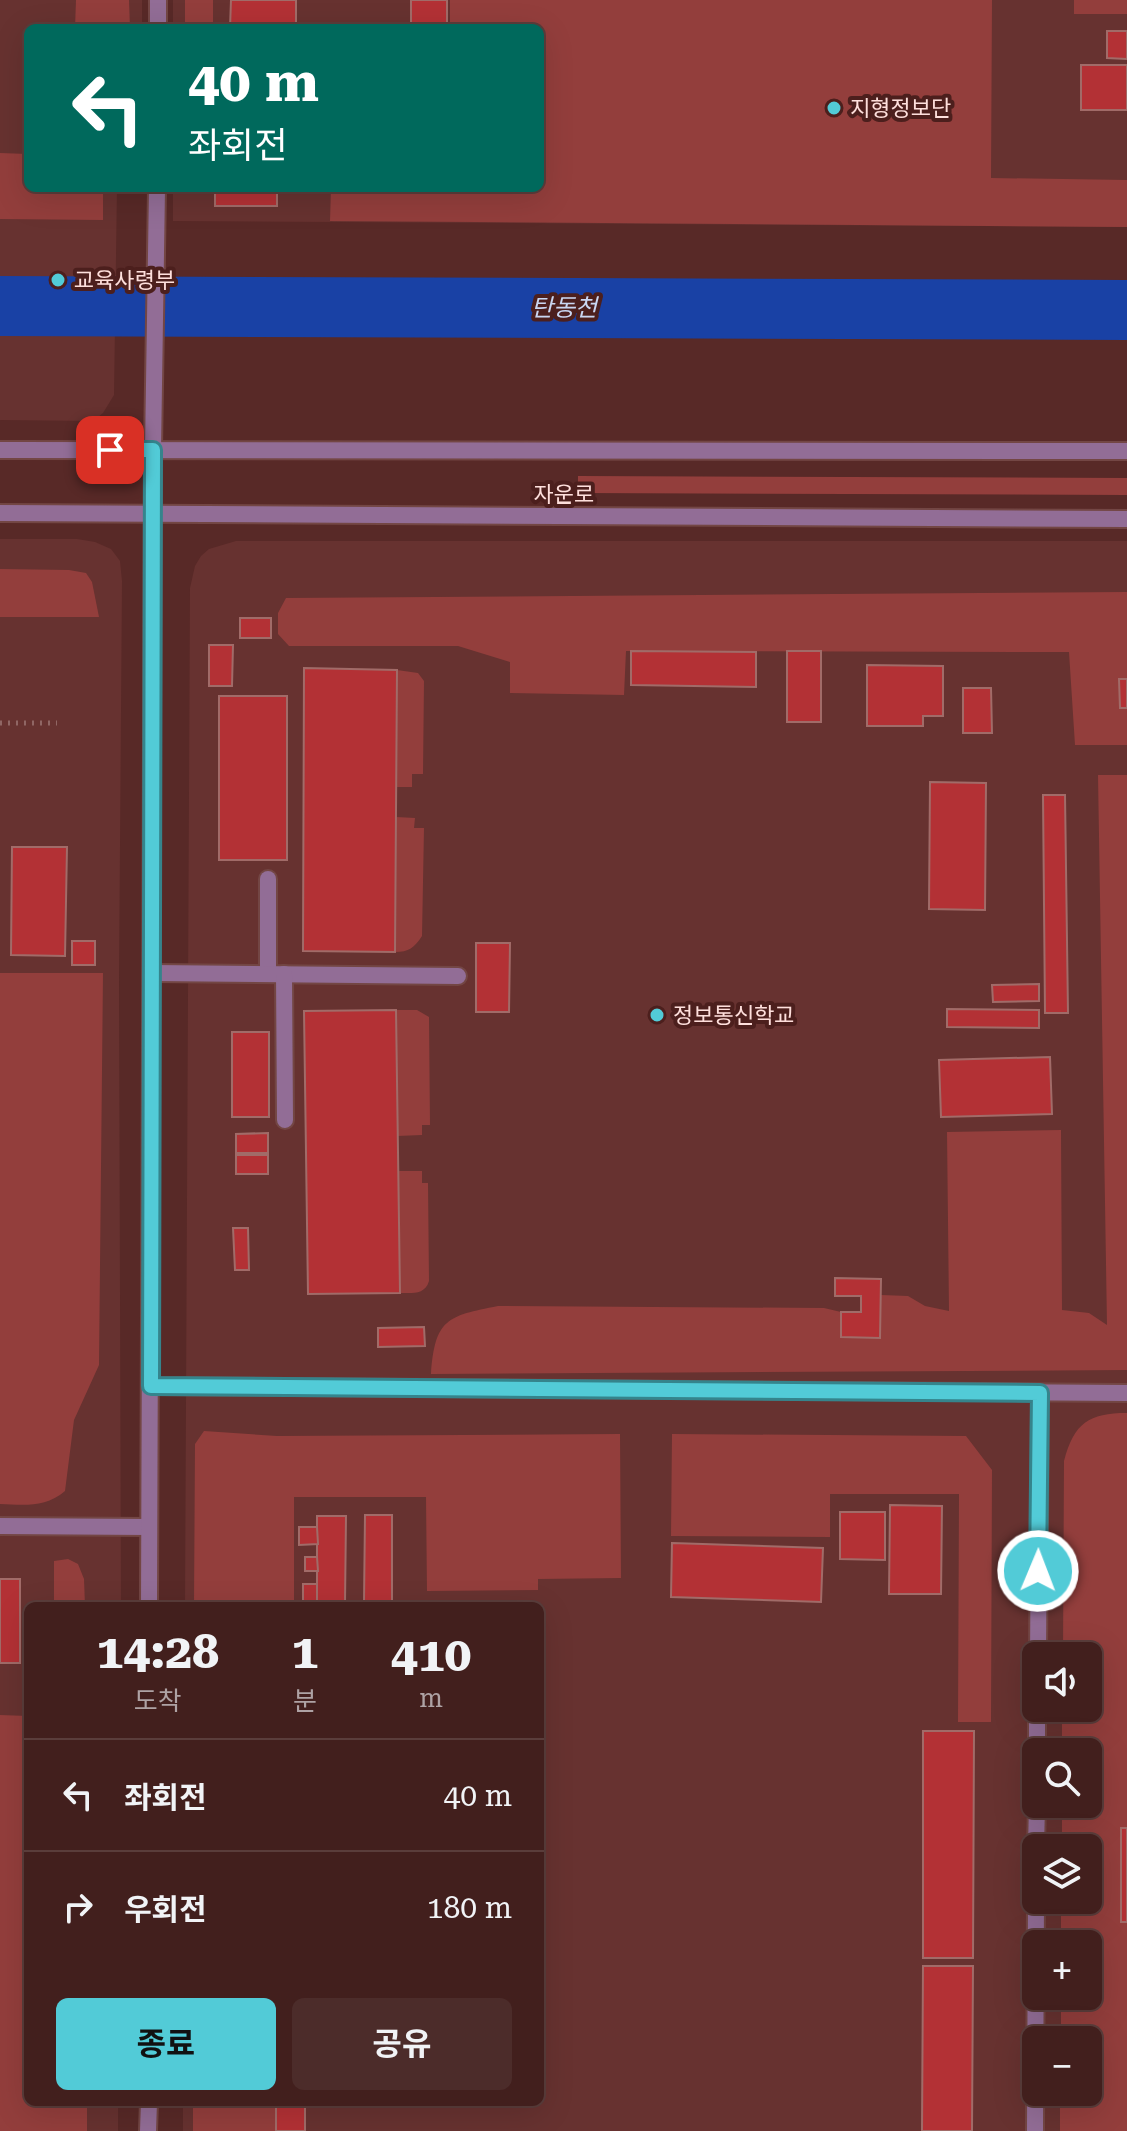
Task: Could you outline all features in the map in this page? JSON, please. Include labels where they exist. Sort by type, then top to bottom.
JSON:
[{"type":"street","points":[[158,0],[158,24]]},
{"type":"street","points":[[149,1602],[153,450],[157,192]]},
{"type":"street","name":"자운로","points":[[0,450],[1127,451]]},
{"type":"street","name":"자운로","points":[[0,513],[1127,519]]},
{"type":"street","points":[[268,879],[285,1120]]},
{"type":"street","points":[[153,973],[458,976]]},
{"type":"street","points":[[151,1386],[1127,1393]]},
{"type":"street","points":[[1038,1642],[1040,1393]]},
{"type":"street","points":[[0,1526],[149,1527]]},
{"type":"street","points":[[1035,2131],[1036,1914]]},
{"type":"street","points":[[148,2131],[149,2106]]},
{"type":"path","points":[[0,723],[57,723]]},
{"type":"shaded area","name":"교육사령부","points":[[0,0],[142,0],[142,24],[24,24],[24,192],[117,192],[114,395],[103,413],[93,421],[0,420]]},
{"type":"shaded area","points":[[76,0],[129,0],[130,24],[75,24]]},
{"type":"shaded area","name":"지형정보단","points":[[173,0],[1127,0],[1127,227],[173,221],[173,192],[544,192],[544,24],[173,24]]},
{"type":"shaded area","points":[[185,0],[213,0],[213,24],[185,24]]},
{"type":"shaded area","name":"지형정보단","points":[[450,0],[992,0],[991,178],[1127,180],[1127,227],[330,221],[331,192],[544,192],[544,24],[450,24]]},
{"type":"shaded area","points":[[1074,0],[1127,0],[1127,14],[1074,14]]},
{"type":"shaded area","points":[[0,153],[24,154],[24,192],[103,192],[103,220],[0,219]]},
{"type":"shaded area","points":[[578,476],[1127,478],[1127,495],[578,493]]},
{"type":"shaded area","points":[[0,539],[77,539],[111,549],[120,561],[122,581],[119,980],[121,1602],[24,1602],[24,2106],[118,2106],[118,2131],[0,2131]]},
{"type":"shaded area","name":"정보통신학교","points":[[236,541],[1127,541],[1127,2131],[183,2131],[183,2106],[544,2106],[544,1602],[185,1602],[190,588],[195,566],[209,549]]},
{"type":"shaded area","points":[[0,569],[86,573],[92,582],[99,617],[0,617]]},
{"type":"shaded area","points":[[1127,592],[1127,745],[1075,745],[1069,652],[626,651],[624,695],[510,693],[510,662],[458,646],[289,646],[278,634],[278,613],[286,598]]},
{"type":"shaded area","points":[[397,670],[418,673],[424,681],[423,774],[412,774],[412,787],[396,787]]},
{"type":"shaded area","points":[[1098,775],[1127,775],[1127,1370],[431,1374],[436,1342],[447,1323],[467,1313],[498,1306],[824,1308],[841,1312],[842,1337],[880,1338],[881,1295],[908,1296],[925,1306],[949,1311],[947,1132],[1061,1130],[1062,1310],[1089,1313],[1107,1325]]},
{"type":"shaded area","points":[[396,817],[415,818],[414,828],[424,828],[422,936],[411,948],[395,952]]},
{"type":"shaded area","points":[[0,973],[103,973],[99,1365],[74,1420],[65,1491],[42,1503],[26,1505],[0,1504]]},
{"type":"shaded area","points":[[396,1010],[417,1010],[429,1017],[430,1125],[422,1125],[422,1135],[397,1136]]},
{"type":"shaded area","points":[[398,1171],[422,1171],[422,1183],[428,1183],[429,1281],[424,1289],[413,1293],[400,1293]]},
{"type":"shaded area","points":[[1127,1413],[1127,2131],[1060,2131],[1060,2106],[1102,2106],[1102,2026],[1061,2026],[1061,2010],[1102,2010],[1102,1930],[1061,1930],[1061,1914],[1102,1914],[1102,1834],[1062,1834],[1062,1818],[1102,1818],[1102,1738],[1062,1738],[1062,1722],[1102,1722],[1102,1642],[1063,1642],[1064,1461],[1078,1429],[1093,1418]]},
{"type":"shaded area","points":[[204,1431],[277,1436],[620,1434],[621,1578],[538,1579],[538,1590],[427,1591],[426,1497],[294,1497],[294,1602],[194,1602],[195,1444]]},
{"type":"shaded area","points":[[672,1434],[966,1436],[992,1470],[991,1722],[958,1722],[959,1494],[830,1494],[830,1537],[671,1536]]},
{"type":"shaded area","points":[[68,1559],[78,1564],[84,1579],[85,1602],[54,1602],[54,1561]]},
{"type":"shaded area","points":[[0,1715],[24,1716],[24,2106],[87,2106],[87,2131],[0,2131]]},
{"type":"shaded area","points":[[193,2106],[276,2106],[276,2131],[193,2131]]},
{"type":"building","points":[[231,0],[296,0],[296,24],[230,24]]},
{"type":"building","points":[[411,0],[447,0],[447,24],[411,24]]},
{"type":"building","points":[[1107,31],[1127,31],[1127,59],[1107,58]]},
{"type":"building","points":[[1081,65],[1127,65],[1127,110],[1081,110]]},
{"type":"building","points":[[215,192],[277,192],[277,206],[215,206]]},
{"type":"building","points":[[240,618],[271,618],[271,638],[240,638]]},
{"type":"building","points":[[209,645],[233,645],[232,686],[209,686]]},
{"type":"building","points":[[631,651],[756,652],[756,687],[631,685]]},
{"type":"building","points":[[787,651],[821,651],[821,722],[787,722]]},
{"type":"building","points":[[867,665],[943,666],[943,716],[923,716],[923,726],[867,726]]},
{"type":"building","points":[[304,668],[397,670],[395,952],[303,951]]},
{"type":"building","points":[[1119,679],[1127,679],[1127,708],[1120,708]]},
{"type":"building","points":[[963,688],[991,688],[992,733],[963,733]]},
{"type":"building","points":[[219,696],[287,696],[287,860],[219,860]]},
{"type":"building","points":[[930,782],[986,783],[985,910],[929,909]]},
{"type":"building","points":[[1043,795],[1065,795],[1068,1013],[1045,1013]]},
{"type":"building","points":[[12,847],[67,847],[65,956],[11,955]]},
{"type":"building","points":[[72,941],[95,941],[95,965],[72,965]]},
{"type":"building","points":[[476,943],[510,943],[509,1012],[476,1012]]},
{"type":"building","points":[[1039,984],[1039,1001],[993,1002],[992,985]]},
{"type":"building","points":[[947,1009],[1039,1010],[1039,1028],[947,1027]]},
{"type":"building","points":[[396,1010],[400,1293],[308,1294],[304,1011]]},
{"type":"building","points":[[232,1032],[269,1032],[269,1117],[232,1117]]},
{"type":"building","points":[[1050,1057],[1052,1114],[941,1117],[939,1060]]},
{"type":"building","points":[[268,1133],[268,1153],[236,1153],[236,1134]]},
{"type":"building","points":[[236,1155],[268,1155],[268,1174],[236,1174]]},
{"type":"building","points":[[233,1228],[248,1228],[249,1270],[235,1270]]},
{"type":"building","points":[[835,1278],[881,1279],[880,1338],[841,1337],[841,1312],[861,1312],[861,1296],[835,1296]]},
{"type":"building","points":[[424,1327],[425,1346],[378,1347],[378,1328]]},
{"type":"building","points":[[890,1505],[942,1506],[941,1594],[889,1594]]},
{"type":"building","points":[[840,1512],[885,1512],[885,1560],[840,1559]]},
{"type":"building","points":[[365,1515],[392,1515],[392,1602],[364,1602]]},
{"type":"building","points":[[317,1516],[346,1516],[345,1602],[317,1602]]},
{"type":"building","points":[[299,1527],[317,1527],[318,1544],[299,1545]]},
{"type":"building","points":[[672,1543],[823,1548],[821,1602],[671,1597]]},
{"type":"building","points":[[305,1557],[317,1557],[318,1571],[305,1571]]},
{"type":"building","points":[[0,1579],[20,1579],[20,1663],[0,1663]]},
{"type":"building","points":[[303,1584],[317,1584],[317,1601],[303,1601]]},
{"type":"building","points":[[923,1731],[974,1731],[973,1958],[923,1958]]},
{"type":"building","points":[[1121,1828],[1127,1828],[1127,1922],[1121,1922]]},
{"type":"building","points":[[923,1966],[973,1966],[972,2131],[922,2131]]},
{"type":"building","points":[[276,2106],[305,2106],[305,2131],[276,2131]]},
{"type":"waterway","name":"탄동천","points":[[0,306],[1127,310]]},
{"type":"place","name":"지형정보단","points":[[834,108]]},
{"type":"place","name":"교육사령부","points":[[58,280]]},
{"type":"place","name":"정보통신학교","points":[[657,1015]]},
{"type":"route","points":[[110,450],[153,450],[151,1386],[1040,1393],[1038,1571]]}]
